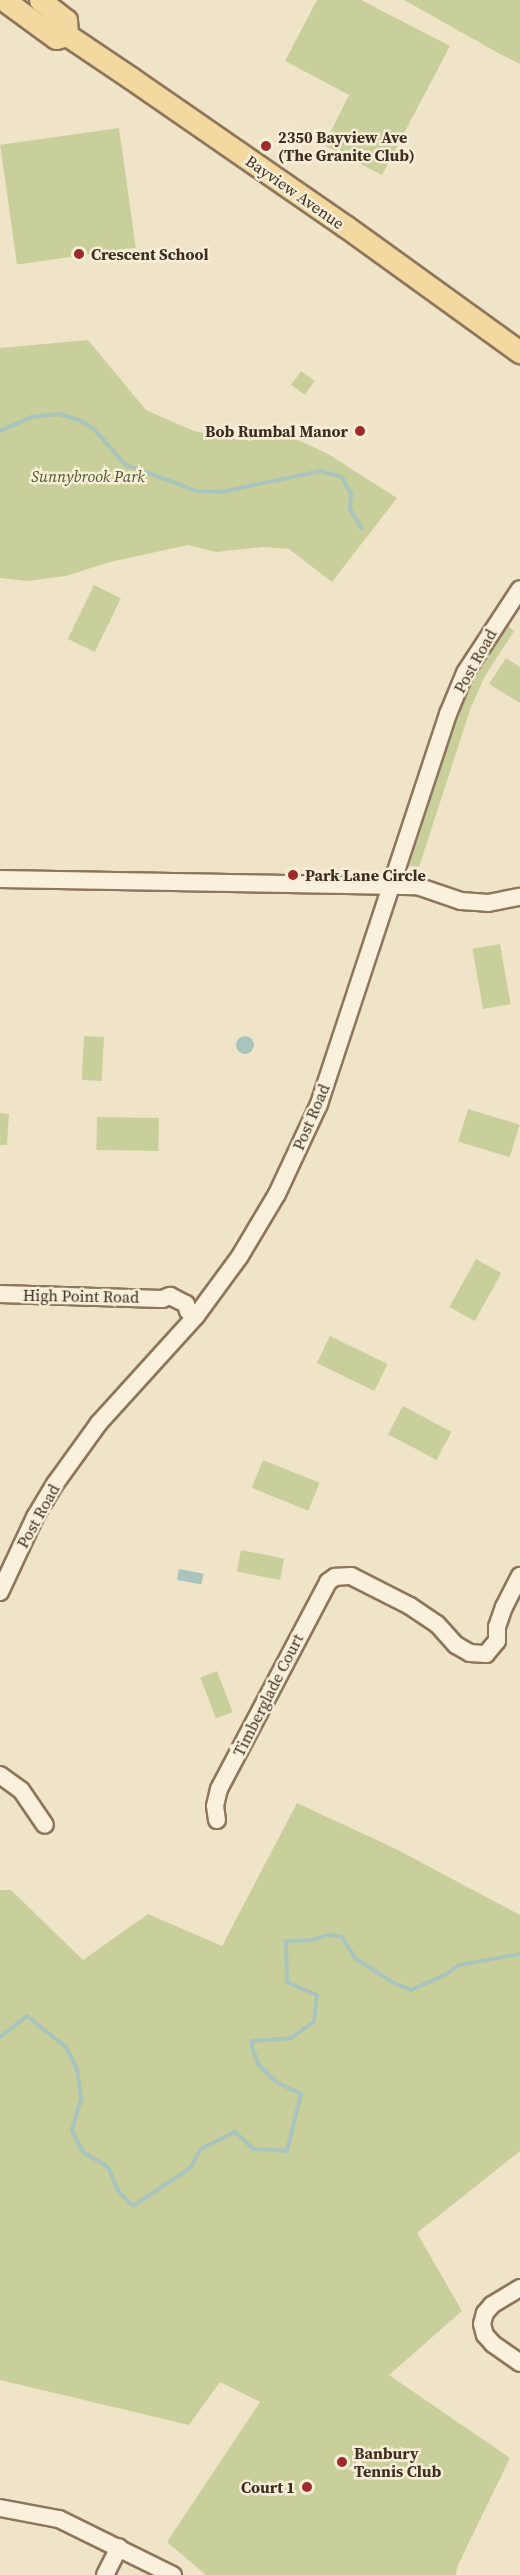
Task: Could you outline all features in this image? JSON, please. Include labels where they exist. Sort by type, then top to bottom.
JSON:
[{"type":"main road","name":"Bayview Avenue","points":[[4,0],[56,38],[68,35]]},
{"type":"main road","name":"Bayview Avenue","points":[[40,0],[66,20],[68,35],[345,226],[520,352]]},
{"type":"street","name":"Post Road","points":[[0,1592],[35,1517],[74,1456],[99,1423],[240,1256],[277,1194],[319,1104],[452,705],[465,673],[520,589]]},
{"type":"street","points":[[0,879],[417,886],[461,901],[488,903],[520,897]]},
{"type":"street","name":"High Point Road","points":[[0,1294],[162,1299],[170,1296],[186,1304],[192,1314]]},
{"type":"street","name":"Timberglade Court","points":[[217,1820],[215,1806],[219,1789],[321,1590],[335,1576],[351,1576],[410,1606],[438,1624],[456,1645],[470,1653],[486,1654],[496,1641],[500,1617],[520,1576]]},
{"type":"street","points":[[0,1775],[21,1790],[45,1825]]},
{"type":"street","points":[[520,2288],[492,2305],[484,2313],[482,2324],[485,2335],[493,2344],[520,2363]]},
{"type":"street","points":[[0,2508],[59,2518],[173,2575]]},
{"type":"street","points":[[105,2575],[119,2547]]},
{"type":"green space","points":[[317,0],[361,0],[450,46],[382,175],[324,145],[349,95],[285,61]]},
{"type":"green space","points":[[404,0],[520,0],[520,64],[500,54]]},
{"type":"green space","points":[[119,128],[136,248],[17,265],[0,145]]},
{"type":"green space","name":"Sunnybrook Park","points":[[88,340],[146,410],[194,431],[240,440],[296,439],[328,454],[397,498],[332,582],[289,549],[264,547],[216,552],[188,545],[110,562],[66,576],[27,581],[0,578],[0,348]]},
{"type":"green space","points":[[301,371],[315,381],[305,395],[291,385]]},
{"type":"green space","points":[[94,585],[121,598],[95,652],[68,639]]},
{"type":"green space","points":[[508,626],[514,631],[485,676],[471,707],[419,867],[409,866],[460,702],[485,653]]},
{"type":"green space","points":[[506,658],[520,667],[520,703],[489,684]]},
{"type":"green space","points":[[500,944],[511,1004],[483,1009],[472,949]]},
{"type":"green space","points":[[84,1036],[104,1037],[102,1081],[82,1080]]},
{"type":"green space","points":[[468,1109],[520,1125],[510,1157],[458,1142]]},
{"type":"green space","points":[[0,1113],[9,1114],[7,1145],[0,1145]]},
{"type":"green space","points":[[97,1117],[159,1118],[158,1151],[96,1150]]},
{"type":"green space","points":[[476,1259],[501,1273],[475,1321],[449,1307]]},
{"type":"green space","points":[[330,1336],[388,1364],[374,1391],[317,1363]]},
{"type":"green space","points":[[403,1406],[452,1432],[437,1460],[388,1434]]},
{"type":"green space","points":[[263,1460],[320,1483],[308,1511],[252,1488]]},
{"type":"green space","points":[[241,1550],[284,1558],[280,1580],[237,1572]]},
{"type":"green space","points":[[217,1671],[233,1712],[216,1719],[200,1677]]},
{"type":"green space","points":[[297,1803],[396,1849],[520,1915],[520,2151],[417,2233],[462,2311],[389,2375],[510,2458],[457,2567],[456,2575],[206,2575],[167,2542],[260,2402],[220,2382],[189,2425],[0,2380],[0,1890],[11,1890],[83,1960],[148,1914],[222,1946]]},
{"type":"water","points":[[245,1036],[251,1039],[254,1045],[251,1051],[245,1054],[239,1051],[236,1045],[239,1039]]},
{"type":"water","points":[[179,1569],[204,1574],[201,1585],[177,1580]]},
{"type":"waterway","points":[[0,431],[31,417],[59,414],[79,420],[93,428],[126,465],[197,491],[221,492],[321,471],[342,477],[351,494],[350,509],[362,529]]},
{"type":"waterway","points":[[0,2037],[27,2016],[66,2047],[77,2069],[81,2099],[72,2131],[83,2152],[108,2167],[118,2191],[133,2206],[190,2168],[201,2149],[235,2132],[253,2149],[287,2151],[301,2094],[276,2082],[258,2064],[252,2047],[252,2041],[291,2038],[314,2022],[317,1995],[287,1982],[286,1941],[311,1940],[329,1935],[342,1937],[356,1959],[392,1982],[411,1990],[445,1975],[459,1965],[520,1954]]},
{"type":"place","name":"2350 Bayview Ave (The Granite Club)","points":[[266,146]]},
{"type":"place","name":"Crescent School","points":[[79,254]]},
{"type":"place","name":"Bob Rumbal Manor","points":[[360,431]]},
{"type":"place","name":"Park Lane Circle","points":[[293,875]]},
{"type":"place","name":"Banbury Tennis Club","points":[[342,2462]]},
{"type":"place","name":"Court 1","points":[[307,2487]]}]
